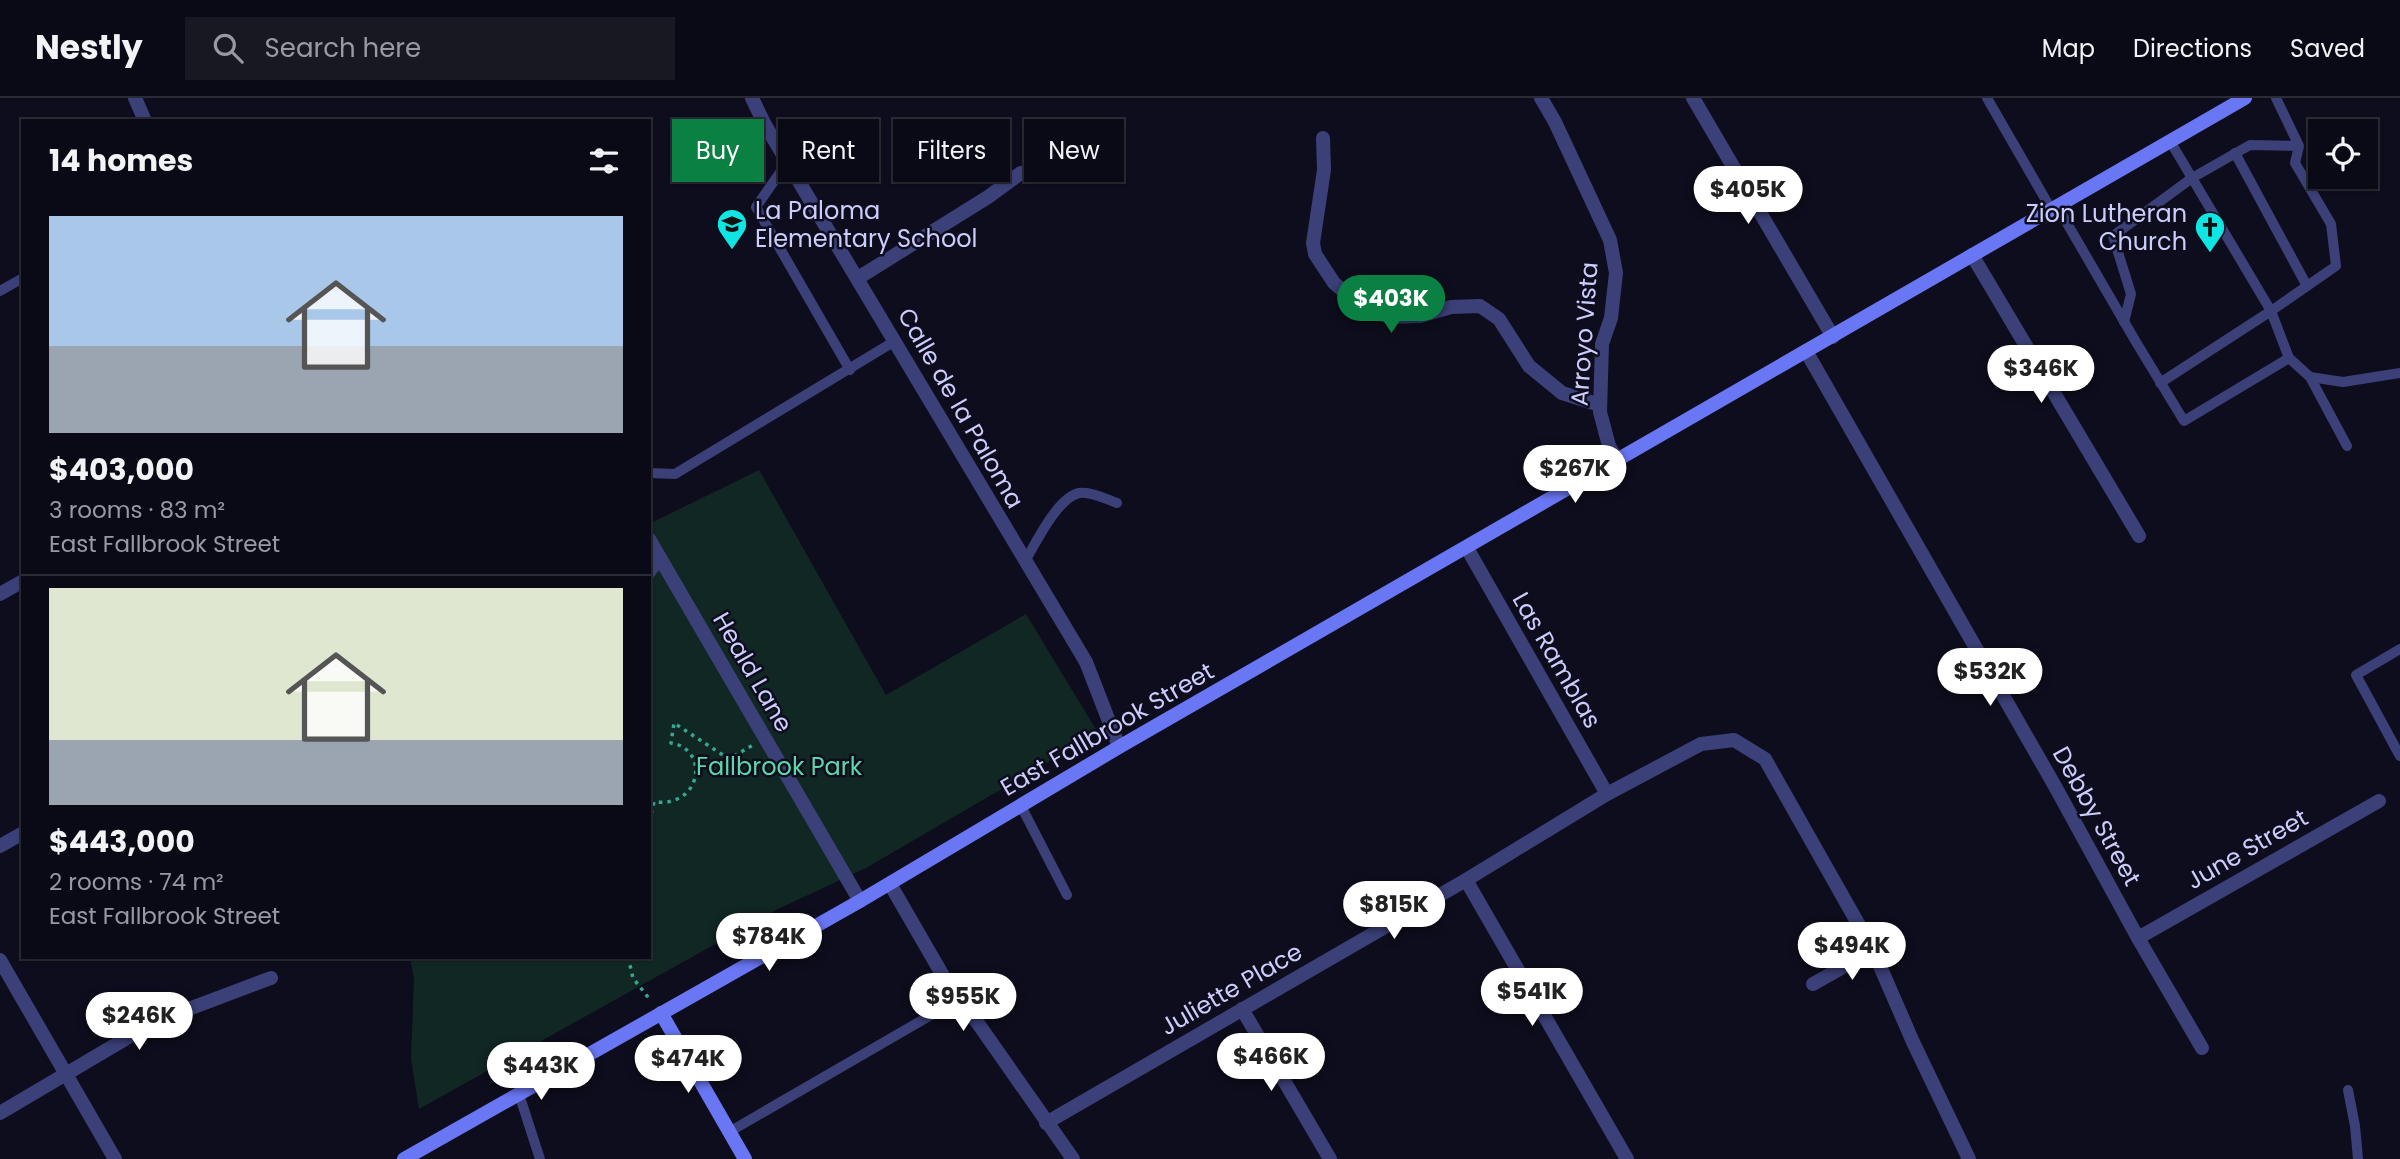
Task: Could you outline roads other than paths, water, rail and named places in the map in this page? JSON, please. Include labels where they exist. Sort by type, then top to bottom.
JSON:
[{"type":"main road","name":"East Fallbrook Street","points":[[404,1159],[890,884],[1119,747],[2245,98]]},
{"type":"main road","points":[[661,1013],[745,1159]]},
{"type":"street","points":[[135,98],[144,119]]},
{"type":"street","name":"Calle de la Paloma","points":[[751,98],[778,145]]},
{"type":"street","name":"Arroyo Vista","points":[[1541,98],[1555,122],[1610,240],[1616,272],[1611,318],[1602,344],[1600,412],[1609,446],[1617,460]]},
{"type":"street","points":[[1693,98],[1833,337]]},
{"type":"street","points":[[1323,138],[1324,170],[1313,243],[1315,254],[1334,283],[1366,310],[1390,317],[1420,316],[1451,307],[1480,306],[1499,319],[1529,366],[1562,393],[1600,405]]},
{"type":"street","points":[[858,278],[988,197],[1021,173]]},
{"type":"street","name":"Calle de la Paloma","points":[[800,182],[1086,662],[1119,747]]},
{"type":"street","points":[[1972,255],[2139,536]]},
{"type":"street","name":"Debby Street","points":[[1806,351],[2202,1048]]},
{"type":"street","name":"Heald Lane","points":[[651,542],[860,901]]},
{"type":"street","name":"Las Ramblas","points":[[1467,548],[1607,794]]},
{"type":"street","points":[[0,594],[21,582]]},
{"type":"street","name":"Juliette Place","points":[[1046,1123],[1466,880],[1607,794],[1701,744],[1734,740],[1765,759],[1873,950]]},
{"type":"street","name":"June Street","points":[[2138,938],[2379,801]]},
{"type":"street","points":[[0,846],[21,834]]},
{"type":"street","points":[[1466,880],[1627,1159]]},
{"type":"street","points":[[890,884],[957,1000],[977,1022],[1073,1159]]},
{"type":"street","points":[[1813,984],[1873,950],[1969,1159]]},
{"type":"street","points":[[0,960],[115,1159]]},
{"type":"street","points":[[0,1113],[154,1022],[271,978]]},
{"type":"street","points":[[1242,1009],[1330,1159]]},
{"type":"lane","points":[[1987,98],[2184,421],[2289,358]]},
{"type":"lane","points":[[2160,383],[2336,266],[2331,224],[2295,163],[2299,146],[2276,98]]},
{"type":"lane","points":[[2170,141],[2271,311],[2289,358],[2310,377],[2347,446]]},
{"type":"lane","points":[[2124,322],[2132,294],[2113,236],[2192,178],[2250,145],[2299,146]]},
{"type":"lane","points":[[2235,153],[2307,286]]},
{"type":"lane","points":[[778,176],[756,207],[850,370]]},
{"type":"lane","points":[[0,291],[21,279]]},
{"type":"lane","points":[[651,474],[675,474],[895,341]]},
{"type":"lane","points":[[2310,377],[2343,383],[2400,373]]},
{"type":"lane","points":[[1025,561],[1054,514],[1070,498],[1086,493],[1117,503]]},
{"type":"lane","points":[[651,573],[662,559]]},
{"type":"lane","points":[[2400,649],[2356,674],[2400,756]]},
{"type":"lane","points":[[1021,806],[1067,895]]},
{"type":"lane","points":[[729,1132],[957,1000]]},
{"type":"lane","points":[[2348,1090],[2358,1159]]},
{"type":"lane","points":[[519,1094],[540,1159]]},
{"type":"place","name":"La Paloma Elementary School","points":[[732,251]]},
{"type":"place","name":"Zion Lutheran Church","points":[[2210,254]]},
{"type":"park label","name":"Fallbrook Park","points":[[779,766]]}]
